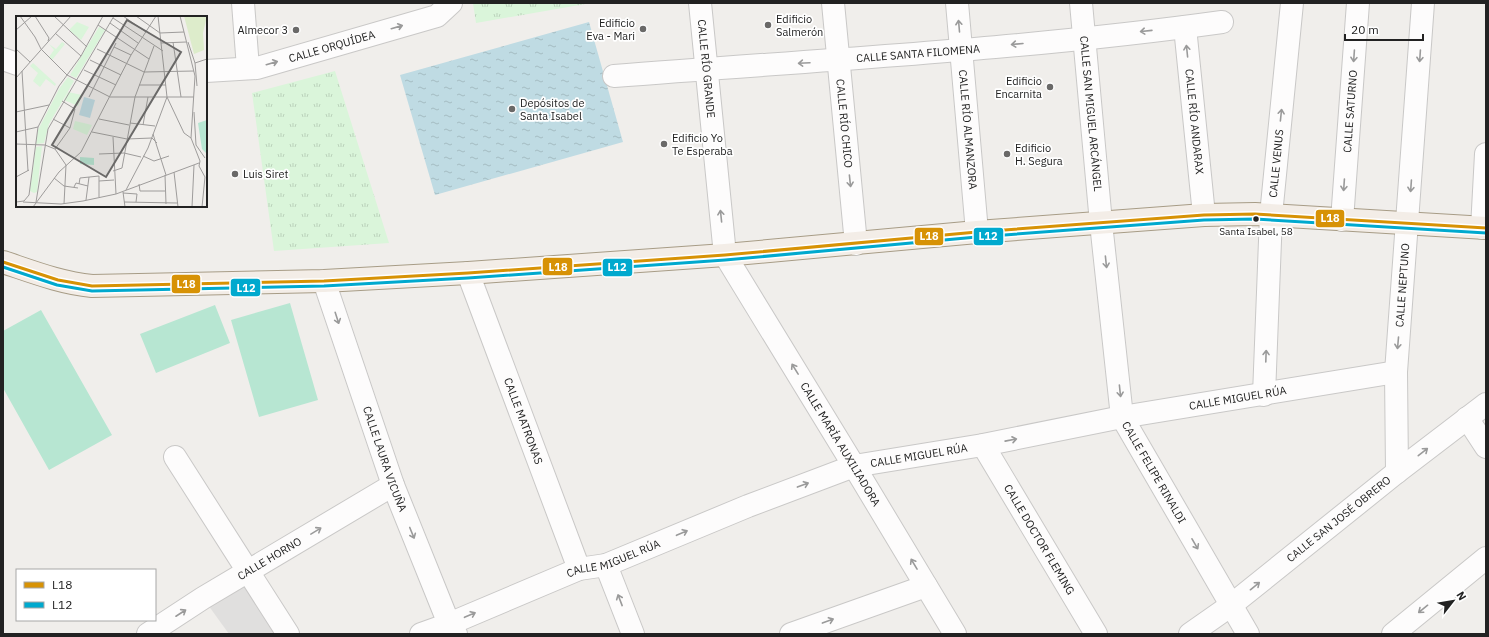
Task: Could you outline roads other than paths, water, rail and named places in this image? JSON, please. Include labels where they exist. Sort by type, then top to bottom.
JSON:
[{"type":"main road","points":[[3,262],[51,279],[73,284],[92,286],[324,281],[468,273],[725,255],[977,232],[1204,215],[1271,215],[1484,228]]},
{"type":"street","points":[[242,3],[248,68]]},
{"type":"street","name":"CALLE ORQUÍDEA","points":[[207,71],[257,68],[437,16],[451,3]]},
{"type":"street","name":"CALLE RÍO GRANDE","points":[[700,3],[725,255]]},
{"type":"street","name":"CALLE RÍO CHICO","points":[[833,3],[856,244]]},
{"type":"street","name":"CALLE RÍO ALMANZORA","points":[[957,3],[977,232]]},
{"type":"street","name":"CALLE SAN MIGUEL ARCÁNGEL","points":[[1081,3],[1101,223]]},
{"type":"street","name":"CALLE VENUS","points":[[1264,395],[1271,215],[1292,3]]},
{"type":"street","name":"CALLE SATURNO","points":[[1342,220],[1358,3]]},
{"type":"street","name":"CALLE NEPTUNO","points":[[1397,472],[1396,372],[1424,3]]},
{"type":"street","name":"CALLE SANTA FILOMENA","points":[[614,76],[706,68],[839,60],[1084,38],[1222,22]]},
{"type":"street","name":"CALLE RÍO ANDARAX","points":[[1185,27],[1204,215]]},
{"type":"street","points":[[3,59],[16,64]]},
{"type":"street","points":[[1484,228],[1486,154]]},
{"type":"street","name":"CALLE FELIPE RINALDI","points":[[1101,223],[1122,417],[1230,606],[1248,634]]},
{"type":"street","name":"CALLE MARÍA AUXILIADORA","points":[[725,255],[955,634]]},
{"type":"street","name":"CALLE MATRONAS","points":[[468,273],[579,569]]},
{"type":"street","name":"CALLE LAURA VICUÑA","points":[[324,281],[392,485],[452,629]]},
{"type":"street","name":"CALLE MIGUEL RÚA","points":[[421,634],[452,629],[579,569],[606,565],[748,506],[854,466],[983,445],[1122,417],[1264,395],[1396,372]]},
{"type":"street","name":"CALLE SAN JOSÉ OBRERO","points":[[1190,634],[1230,606],[1397,472],[1486,404]]},
{"type":"street","points":[[1468,418],[1486,447]]},
{"type":"street","name":"CALLE DOCTOR FLEMING","points":[[983,445],[1096,634]]},
{"type":"street","points":[[174,457],[288,634]]},
{"type":"street","name":"CALLE HORNO","points":[[148,634],[247,571],[392,485]]},
{"type":"street","points":[[1393,634],[1486,558]]},
{"type":"street","points":[[606,565],[633,634]]},
{"type":"street","points":[[791,634],[926,586]]},
{"type":"water","name":"Depósitos de Santa Isabel","points":[[589,22],[623,142],[435,195],[400,75]]},
{"type":"place","name":"Edificio Salmerón","points":[[768,25]]},
{"type":"place","name":"Edificio Eva - Mari","points":[[643,29]]},
{"type":"place","name":"Almecor 3","points":[[296,30]]},
{"type":"place","name":"Edificio Encarnita","points":[[1050,87]]},
{"type":"place","name":"Depósitos de Santa Isabel","points":[[512,109]]},
{"type":"place","name":"Edificio Yo Te Esperaba","points":[[664,144]]},
{"type":"place","name":"Edificio H. Segura","points":[[1007,154]]},
{"type":"place","name":"Luis Siret","points":[[235,174]]},
{"type":"place","name":"Santa Isabel, 58","points":[[1256,219]]}]
